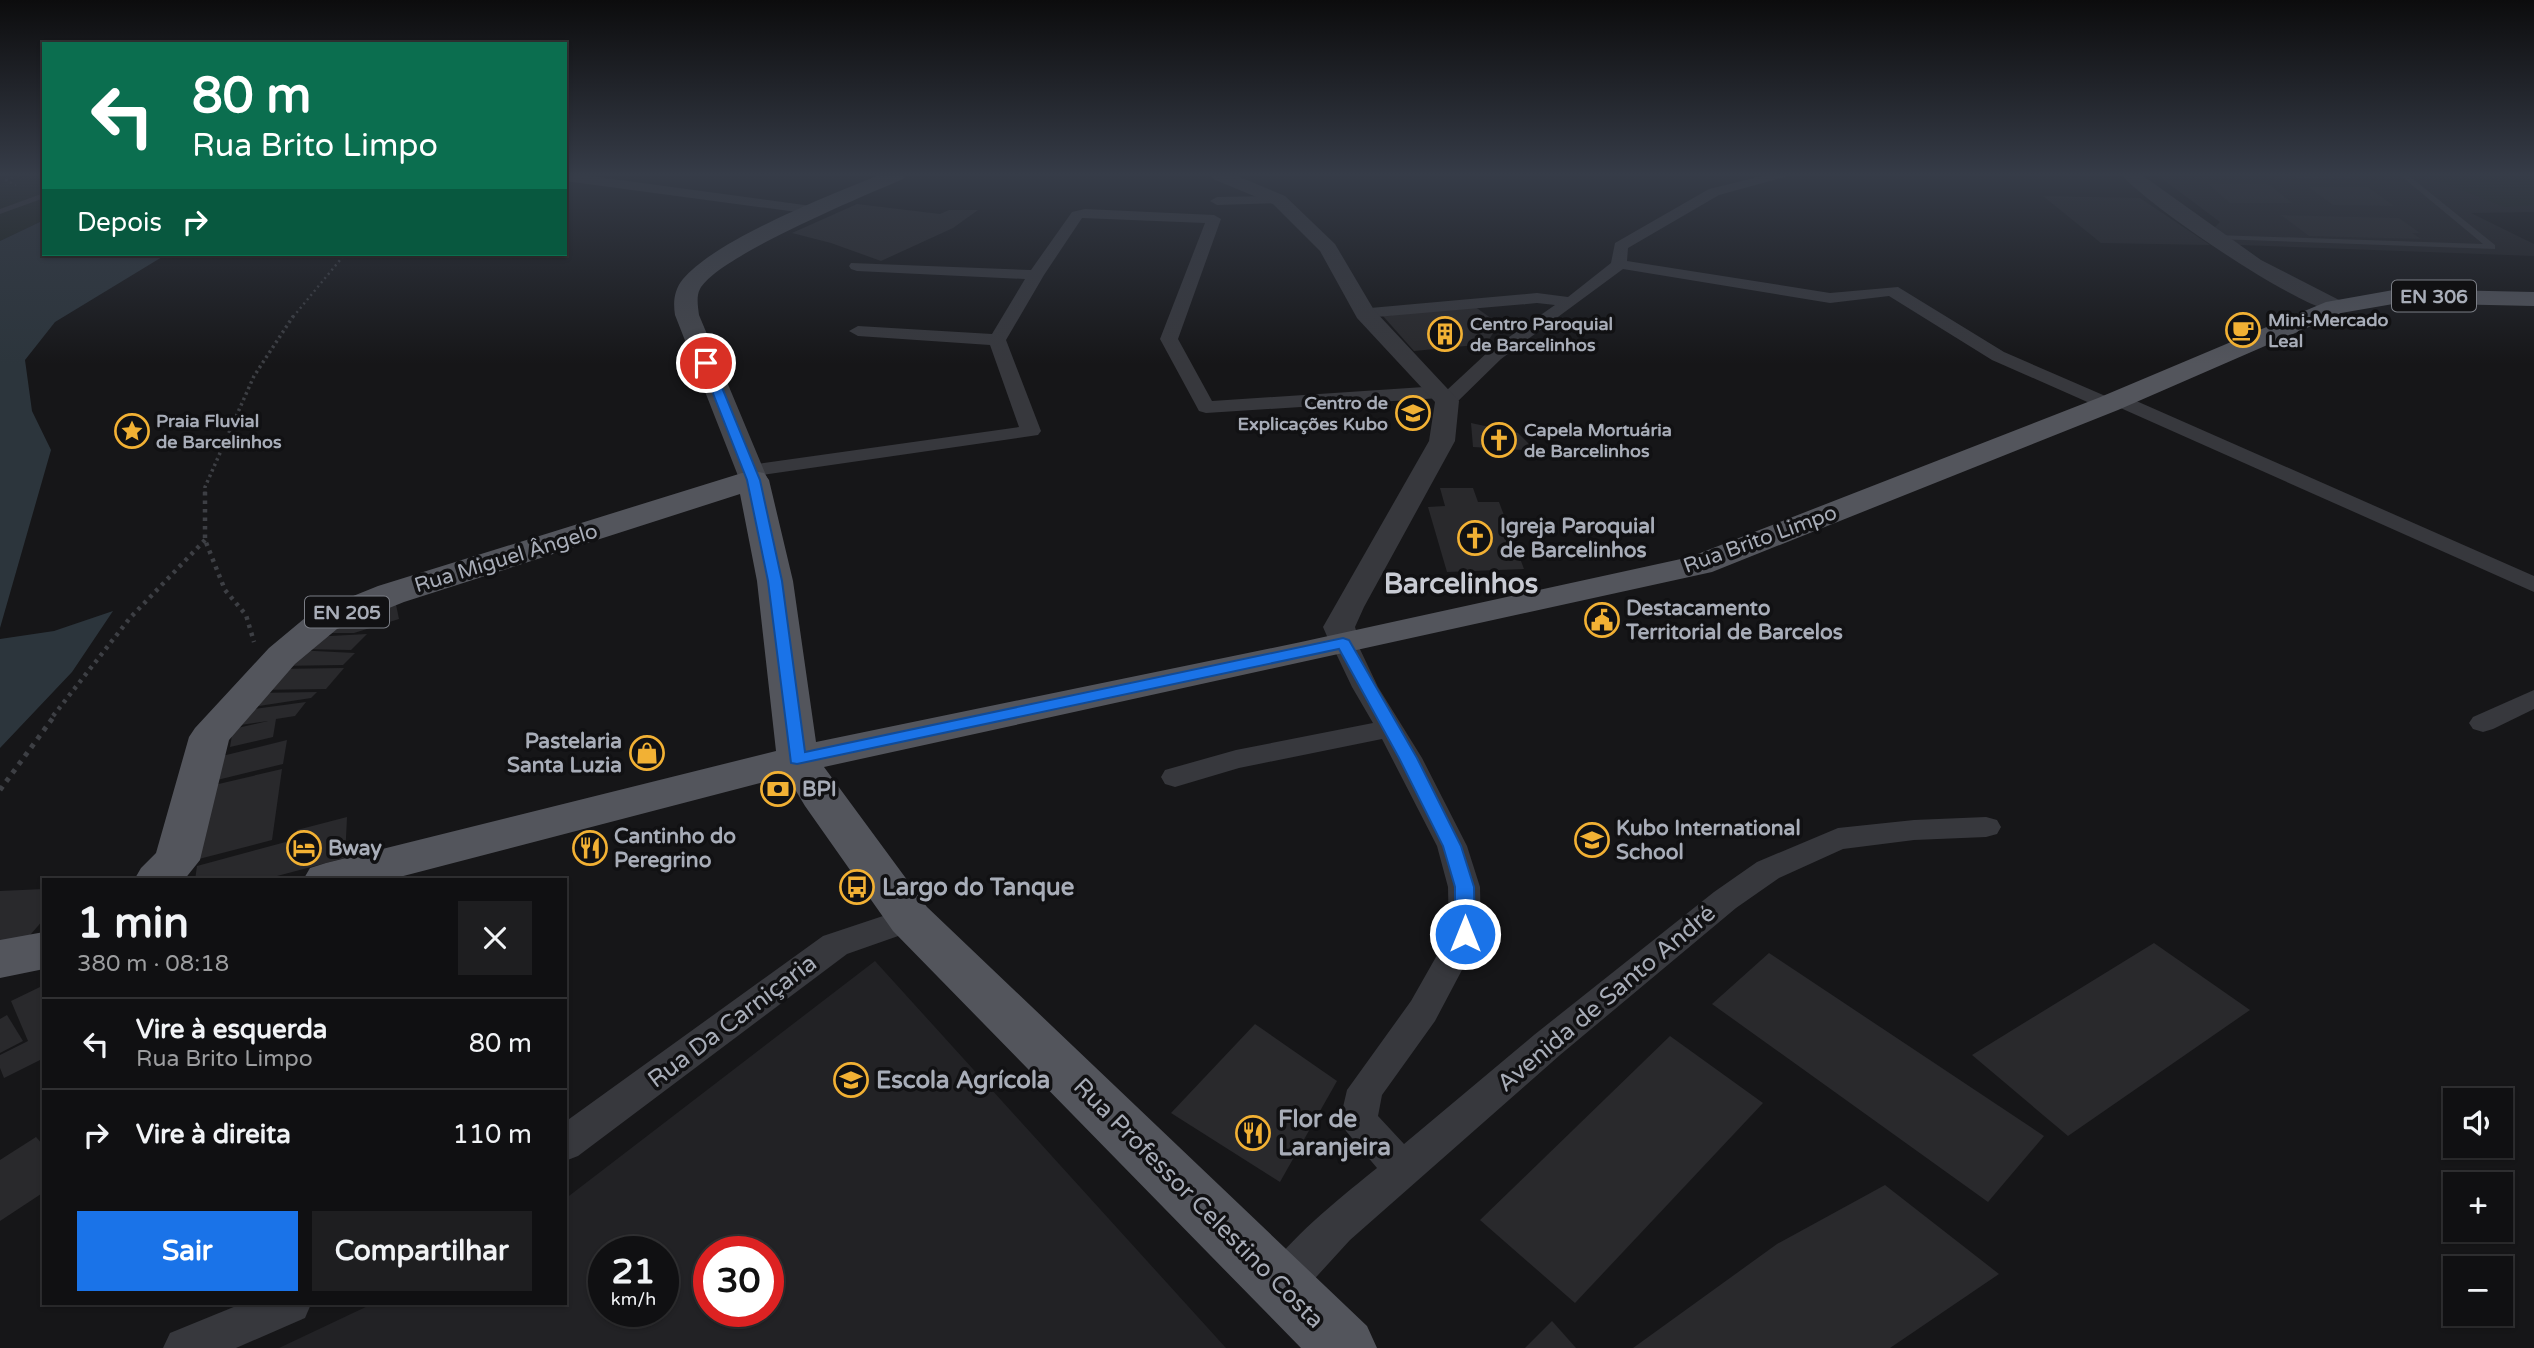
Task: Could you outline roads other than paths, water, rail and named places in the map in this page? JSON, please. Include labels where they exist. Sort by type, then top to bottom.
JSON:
[{"type":"main road","points":[[747,466],[684,301],[692,282],[713,264],[761,238]]},
{"type":"main road","name":"Rua Brito Limpo","points":[[334,878],[797,759],[1700,565],[2113,402],[2335,307],[2399,296],[2534,299]]},
{"type":"main road","name":"Rua Miguel Ângelo","points":[[159,878],[177,860],[209,737],[282,656],[324,621],[391,594],[546,547],[673,503],[747,466]]},
{"type":"main road","name":"Rua Professor Celestino Costa","points":[[747,466],[775,581],[797,759],[820,796],[910,919],[1345,1348]]},
{"type":"main road","points":[[0,959],[42,950]]},
{"type":"street","points":[[997,340],[1061,238]]},
{"type":"street","points":[[1207,238],[1169,339],[1206,407],[1443,397],[1492,357],[1569,302],[1593,289],[1619,264],[1620,246],[1634,238]]},
{"type":"street","points":[[1318,238],[1328,248],[1365,313],[1443,397],[1442,441],[1339,627],[1343,643],[1365,687],[1391,728],[1452,846],[1464,887],[1465,934],[1423,1011],[1365,1090],[1359,1120],[1383,1150],[1405,1168]]},
{"type":"street","points":[[2217,238],[2285,285],[2335,307]]},
{"type":"street","points":[[1619,264],[1830,298],[1892,291],[1998,356],[2113,402],[2534,585]]},
{"type":"street","points":[[857,266],[1036,275]]},
{"type":"street","points":[[1365,313],[1537,298],[1569,302]]},
{"type":"street","points":[[858,331],[997,340]]},
{"type":"street","points":[[747,466],[1031,431],[997,340]]},
{"type":"street","points":[[2483,723],[2534,698]]},
{"type":"street","points":[[1175,777],[1236,759],[1391,728]]},
{"type":"street","name":"Avenida de Santo André","points":[[1282,1284],[1336,1227],[1547,1045],[1725,900],[1768,870],[1838,839],[1914,830],[1986,827]]},
{"type":"street","name":"Rua Da Carniçaria","points":[[567,1143],[835,945],[910,919]]},
{"type":"street","points":[[186,1348],[288,1305]]},
{"type":"lane","points":[[2241,238],[2492,247],[2480,238]]},
{"type":"place","name":"Mini-Mercado Leal","points":[[2243,330]]},
{"type":"place","name":"Centro Paroquial de Barcelinhos","points":[[1445,334]]},
{"type":"place","name":"Centro de Explicações Kubo","points":[[1413,413]]},
{"type":"place","name":"Praia Fluvial de Barcelinhos","points":[[132,431]]},
{"type":"place","name":"Capela Mortuária de Barcelinhos","points":[[1499,440]]},
{"type":"place","name":"Igreja Paroquial de Barcelinhos","points":[[1475,538]]},
{"type":"place","name":"Destacamento Territorial de Barcelos","points":[[1602,620]]},
{"type":"place","name":"Pastelaria Santa Luzia","points":[[647,753]]},
{"type":"place","name":"BPI","points":[[778,789]]},
{"type":"place","name":"Kubo International School","points":[[1592,840]]},
{"type":"place","name":"Bway","points":[[304,848]]},
{"type":"place","name":"Cantinho do Peregrino","points":[[590,848]]},
{"type":"place","name":"Largo do Tanque","points":[[857,887]]},
{"type":"place","name":"Escola Agrícola","points":[[851,1080]]},
{"type":"place","name":"Flor de Laranjeira","points":[[1253,1133]]},
{"type":"district","name":"Barcelinhos","points":[[1461,583]]}]
